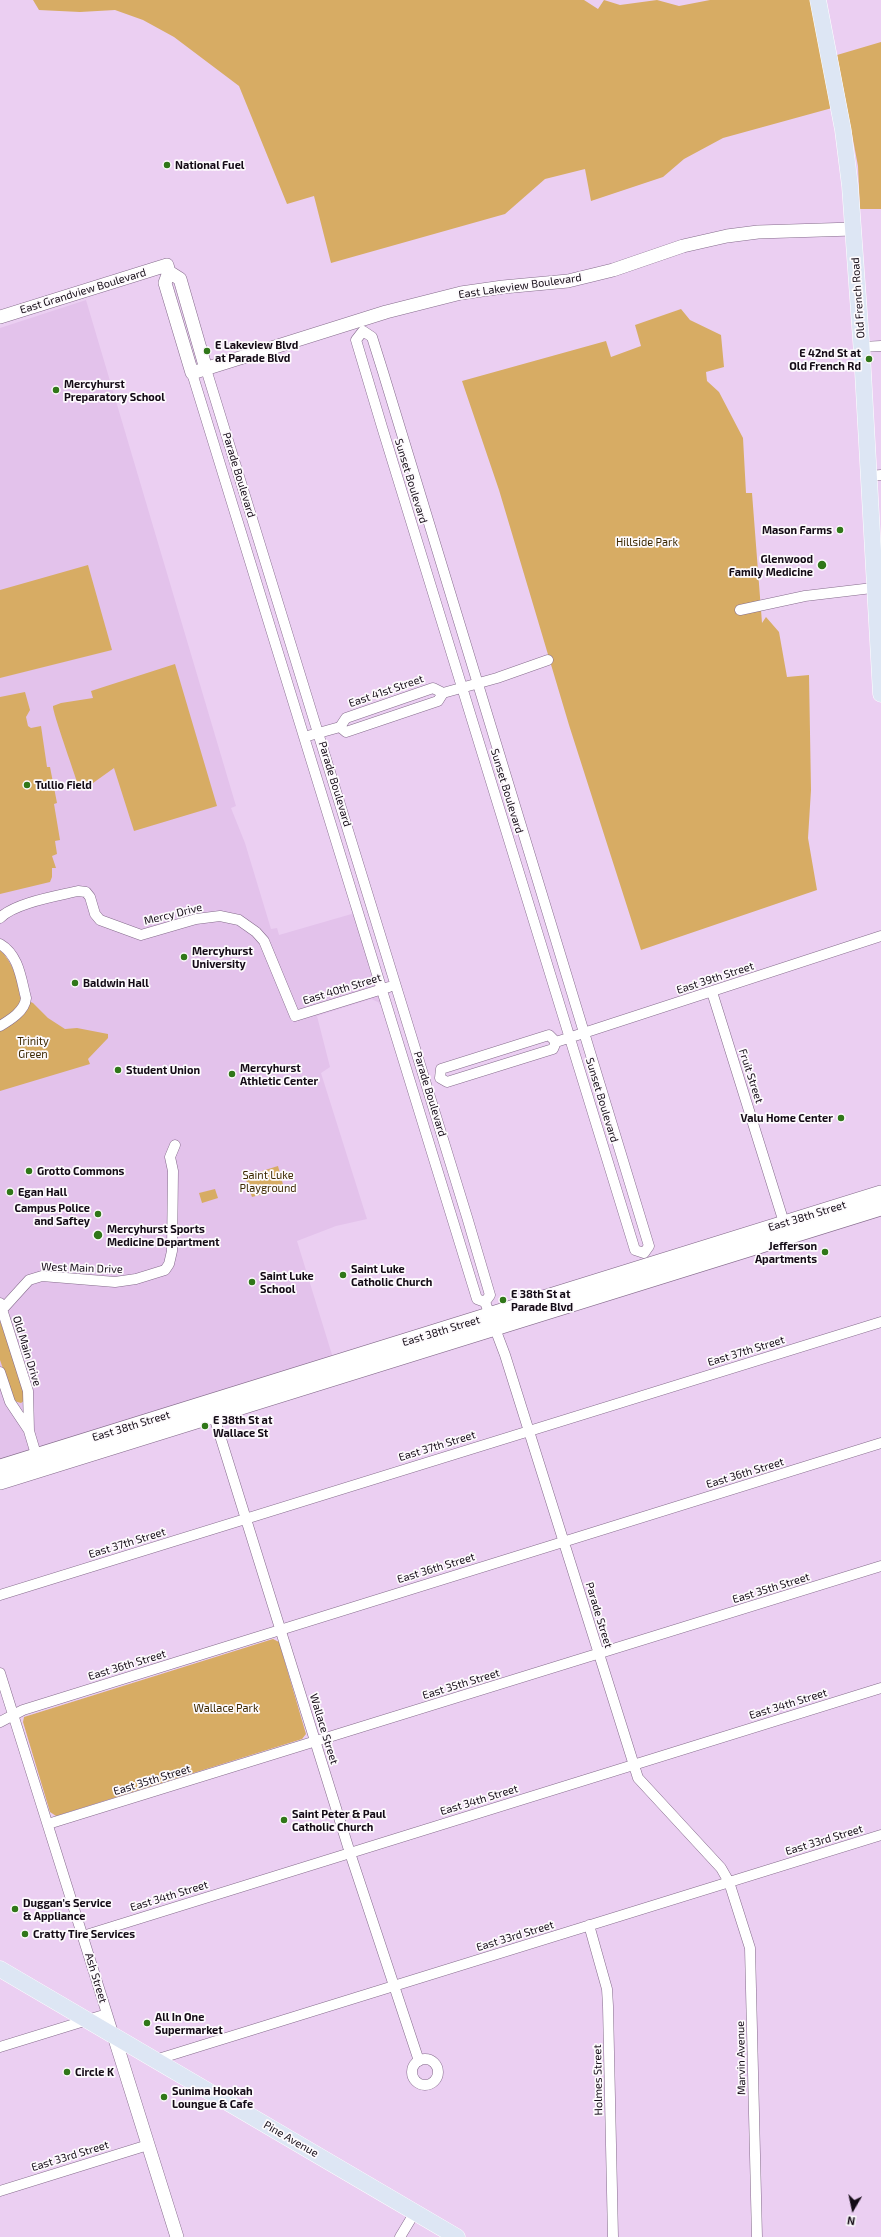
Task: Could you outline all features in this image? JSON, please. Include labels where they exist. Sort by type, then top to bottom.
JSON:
[{"type":"main road","name":"Old French Road","points":[[818,0],[843,130],[853,229],[862,347],[875,475],[881,694]]},
{"type":"main road","name":"East 38th Street","points":[[786,1230],[881,1193]]},
{"type":"main road","name":"East 38th Street","points":[[0,1482],[38,1463],[212,1409],[490,1315],[647,1266],[786,1230],[881,1208]]},
{"type":"main road","name":"East 38th Street","points":[[0,1467],[38,1463]]},
{"type":"main road","name":"Pine Avenue","points":[[0,1969],[457,2237]]},
{"type":"street","name":"East Lakeview Boulevard","points":[[192,373],[362,326],[415,304],[475,290],[554,283],[594,275],[683,246],[713,239],[758,232],[853,229]]},
{"type":"street","name":"East Grandview Boulevard","points":[[0,317],[168,269]]},
{"type":"street","name":"Parade Boulevard","points":[[168,269],[180,279],[206,369],[427,1082],[490,1295],[490,1315],[477,1299],[165,283],[168,269]]},
{"type":"street","name":"Sunset Boulevard","points":[[362,326],[372,337],[649,1246],[647,1266],[635,1250],[356,340],[362,326]]},
{"type":"street","points":[[862,347],[881,346]]},
{"type":"street","points":[[740,610],[805,596],[878,588]]},
{"type":"street","name":"East 41st Street","points":[[340,727],[346,732],[438,701],[443,694],[548,660]]},
{"type":"street","name":"East 41st Street","points":[[304,737],[340,727],[346,718],[433,688],[443,694]]},
{"type":"street","name":"Mercy Drive","points":[[0,918],[26,904],[78,891],[86,892],[90,897],[95,914],[100,920],[141,934],[196,919],[220,916],[239,920],[256,932],[264,941],[295,1016]]},
{"type":"street","name":"East 39th Street","points":[[412,1086],[440,1078],[441,1069],[548,1035],[556,1042],[570,1038],[881,936]]},
{"type":"street","points":[[0,944],[9,949],[14,955],[26,998],[26,1003],[19,1012],[0,1026]]},
{"type":"street","name":"East 40th Street","points":[[295,1016],[396,985]]},
{"type":"street","name":"Fruit Street","points":[[712,992],[786,1230]]},
{"type":"street","name":"West Main Drive","points":[[1,1309],[29,1280],[42,1276],[117,1282],[136,1279],[165,1270],[169,1264],[172,1250],[173,1172],[170,1157],[175,1145]]},
{"type":"street","name":"Old Main Drive","points":[[1,1309],[28,1391],[29,1430],[38,1463]]},
{"type":"street","name":"Parade Street","points":[[490,1315],[638,1778],[701,1844],[721,1868],[729,1882]]},
{"type":"street","name":"East 37th Street","points":[[0,1595],[881,1322]]},
{"type":"street","name":"Old Main Drive","points":[[0,1372],[10,1402],[29,1430]]},
{"type":"street","name":"Wallace Street","points":[[212,1409],[350,1853],[419,2061]]},
{"type":"street","name":"East 36th Street","points":[[0,1722],[13,1714],[281,1629],[881,1443]]},
{"type":"street","name":"East 35th Street","points":[[48,1824],[881,1566]]},
{"type":"street","name":"Ash Street","points":[[0,1673],[176,2237]]},
{"type":"street","name":"East 34th Street","points":[[83,1936],[881,1688]]},
{"type":"street","name":"East 33rd Street","points":[[155,2060],[881,1835]]},
{"type":"street","name":"Marvin Avenue","points":[[729,1882],[750,1948],[757,2237]]},
{"type":"street","name":"Holmes Street","points":[[589,1925],[607,1989],[614,2237]]},
{"type":"street","points":[[0,2047],[107,2014]]},
{"type":"street","name":"East 33rd Street","points":[[0,2191],[148,2145]]},
{"type":"street","points":[[400,2237],[415,2212]]},
{"type":"shaded area","name":"Mercyhurst University","points":[[86,300],[236,806],[231,808],[245,843],[271,929],[277,928],[279,935],[355,913],[384,1009],[378,1002],[371,999],[317,1016],[330,1067],[321,1073],[367,1219],[336,1226],[297,1241],[333,1358],[0,1461],[0,328]]},
{"type":"green space","points":[[33,0],[584,0],[598,9],[604,0],[620,5],[657,0],[679,6],[710,0],[811,0],[832,108],[723,138],[684,159],[663,177],[591,201],[585,169],[545,179],[505,214],[331,263],[314,196],[287,204],[239,86],[174,37],[143,20],[115,10],[80,12],[39,10]]},
{"type":"green space","points":[[881,42],[881,209],[860,209],[858,166],[837,55]]},
{"type":"green space","name":"Hillside Park","points":[[681,309],[690,320],[721,335],[724,367],[706,372],[707,381],[719,392],[743,438],[746,493],[752,493],[762,623],[766,617],[779,632],[787,677],[809,675],[811,790],[808,838],[817,890],[641,950],[569,725],[499,490],[462,381],[606,341],[611,357],[641,346],[635,325]]},
{"type":"green space","points":[[88,565],[112,650],[0,678],[0,590]]},
{"type":"green space","points":[[175,664],[217,806],[134,831],[114,768],[93,783],[79,788],[53,706],[61,703],[93,698],[91,691]]},
{"type":"green space","name":"Tullio Field","points":[[25,692],[30,710],[26,717],[28,726],[31,728],[41,726],[47,767],[50,767],[57,803],[54,804],[60,840],[55,841],[57,854],[52,856],[56,868],[52,868],[52,877],[50,882],[0,894],[0,697]]},
{"type":"green space","name":"Trinity Green","points":[[0,950],[8,960],[14,972],[20,997],[33,1003],[48,1018],[65,1029],[77,1028],[108,1034],[108,1038],[88,1059],[90,1064],[0,1091]]},
{"type":"green space","name":"Saint Luke Playground","points":[[278,1166],[284,1188],[252,1197],[246,1180],[250,1178],[249,1175]]},
{"type":"green space","points":[[215,1189],[218,1198],[202,1203],[199,1193]]},
{"type":"green space","points":[[0,1321],[25,1392],[25,1400],[21,1403],[14,1401],[0,1360]]},
{"type":"green space","name":"Wallace Park","points":[[273,1639],[279,1642],[306,1734],[302,1739],[56,1816],[50,1812],[23,1722],[24,1717]]},
{"type":"place","name":"National Fuel","points":[[167,165]]},
{"type":"place","name":"E Lakeview Blvd at Parade Blvd","points":[[207,351]]},
{"type":"place","name":"E 42nd St at Old French Rd","points":[[869,359]]},
{"type":"place","name":"Mercyhurst Preparatory School","points":[[56,390]]},
{"type":"place","name":"Mason Farms","points":[[840,530]]},
{"type":"place","name":"Glenwood Family Medicine","points":[[822,565]]},
{"type":"place","name":"Tullio Field","points":[[27,785]]},
{"type":"place","name":"Mercyhurst University","points":[[184,957]]},
{"type":"place","name":"Baldwin Hall","points":[[75,983]]},
{"type":"place","name":"Student Union","points":[[118,1070]]},
{"type":"place","name":"Mercyhurst Athletic Center","points":[[232,1074]]},
{"type":"place","name":"Valu Home Center","points":[[841,1118]]},
{"type":"place","name":"Grotto Commons","points":[[29,1171]]},
{"type":"place","name":"Egan Hall","points":[[10,1192]]},
{"type":"place","name":"Campus Police and Saftey","points":[[98,1214]]},
{"type":"place","name":"Mercyhurst Sports Medicine Department","points":[[98,1235]]},
{"type":"place","name":"Jefferson Apartments","points":[[825,1252]]},
{"type":"place","name":"Saint Luke Catholic Church","points":[[343,1275]]},
{"type":"place","name":"Saint Luke School","points":[[252,1282]]},
{"type":"place","name":"E 38th St at Parade Blvd","points":[[503,1300]]},
{"type":"place","name":"E 38th St at Wallace St","points":[[205,1426]]},
{"type":"place","name":"Saint Peter & Paul Catholic Church","points":[[284,1820]]},
{"type":"place","name":"Duggan's Service & Appliance","points":[[15,1909]]},
{"type":"place","name":"Cratty Tire Services","points":[[25,1934]]},
{"type":"place","name":"All In One Supermarket","points":[[147,2023]]},
{"type":"place","name":"Circle K","points":[[67,2072]]},
{"type":"place","name":"Sunima Hookah Loungue & Cafe","points":[[164,2097]]}]
